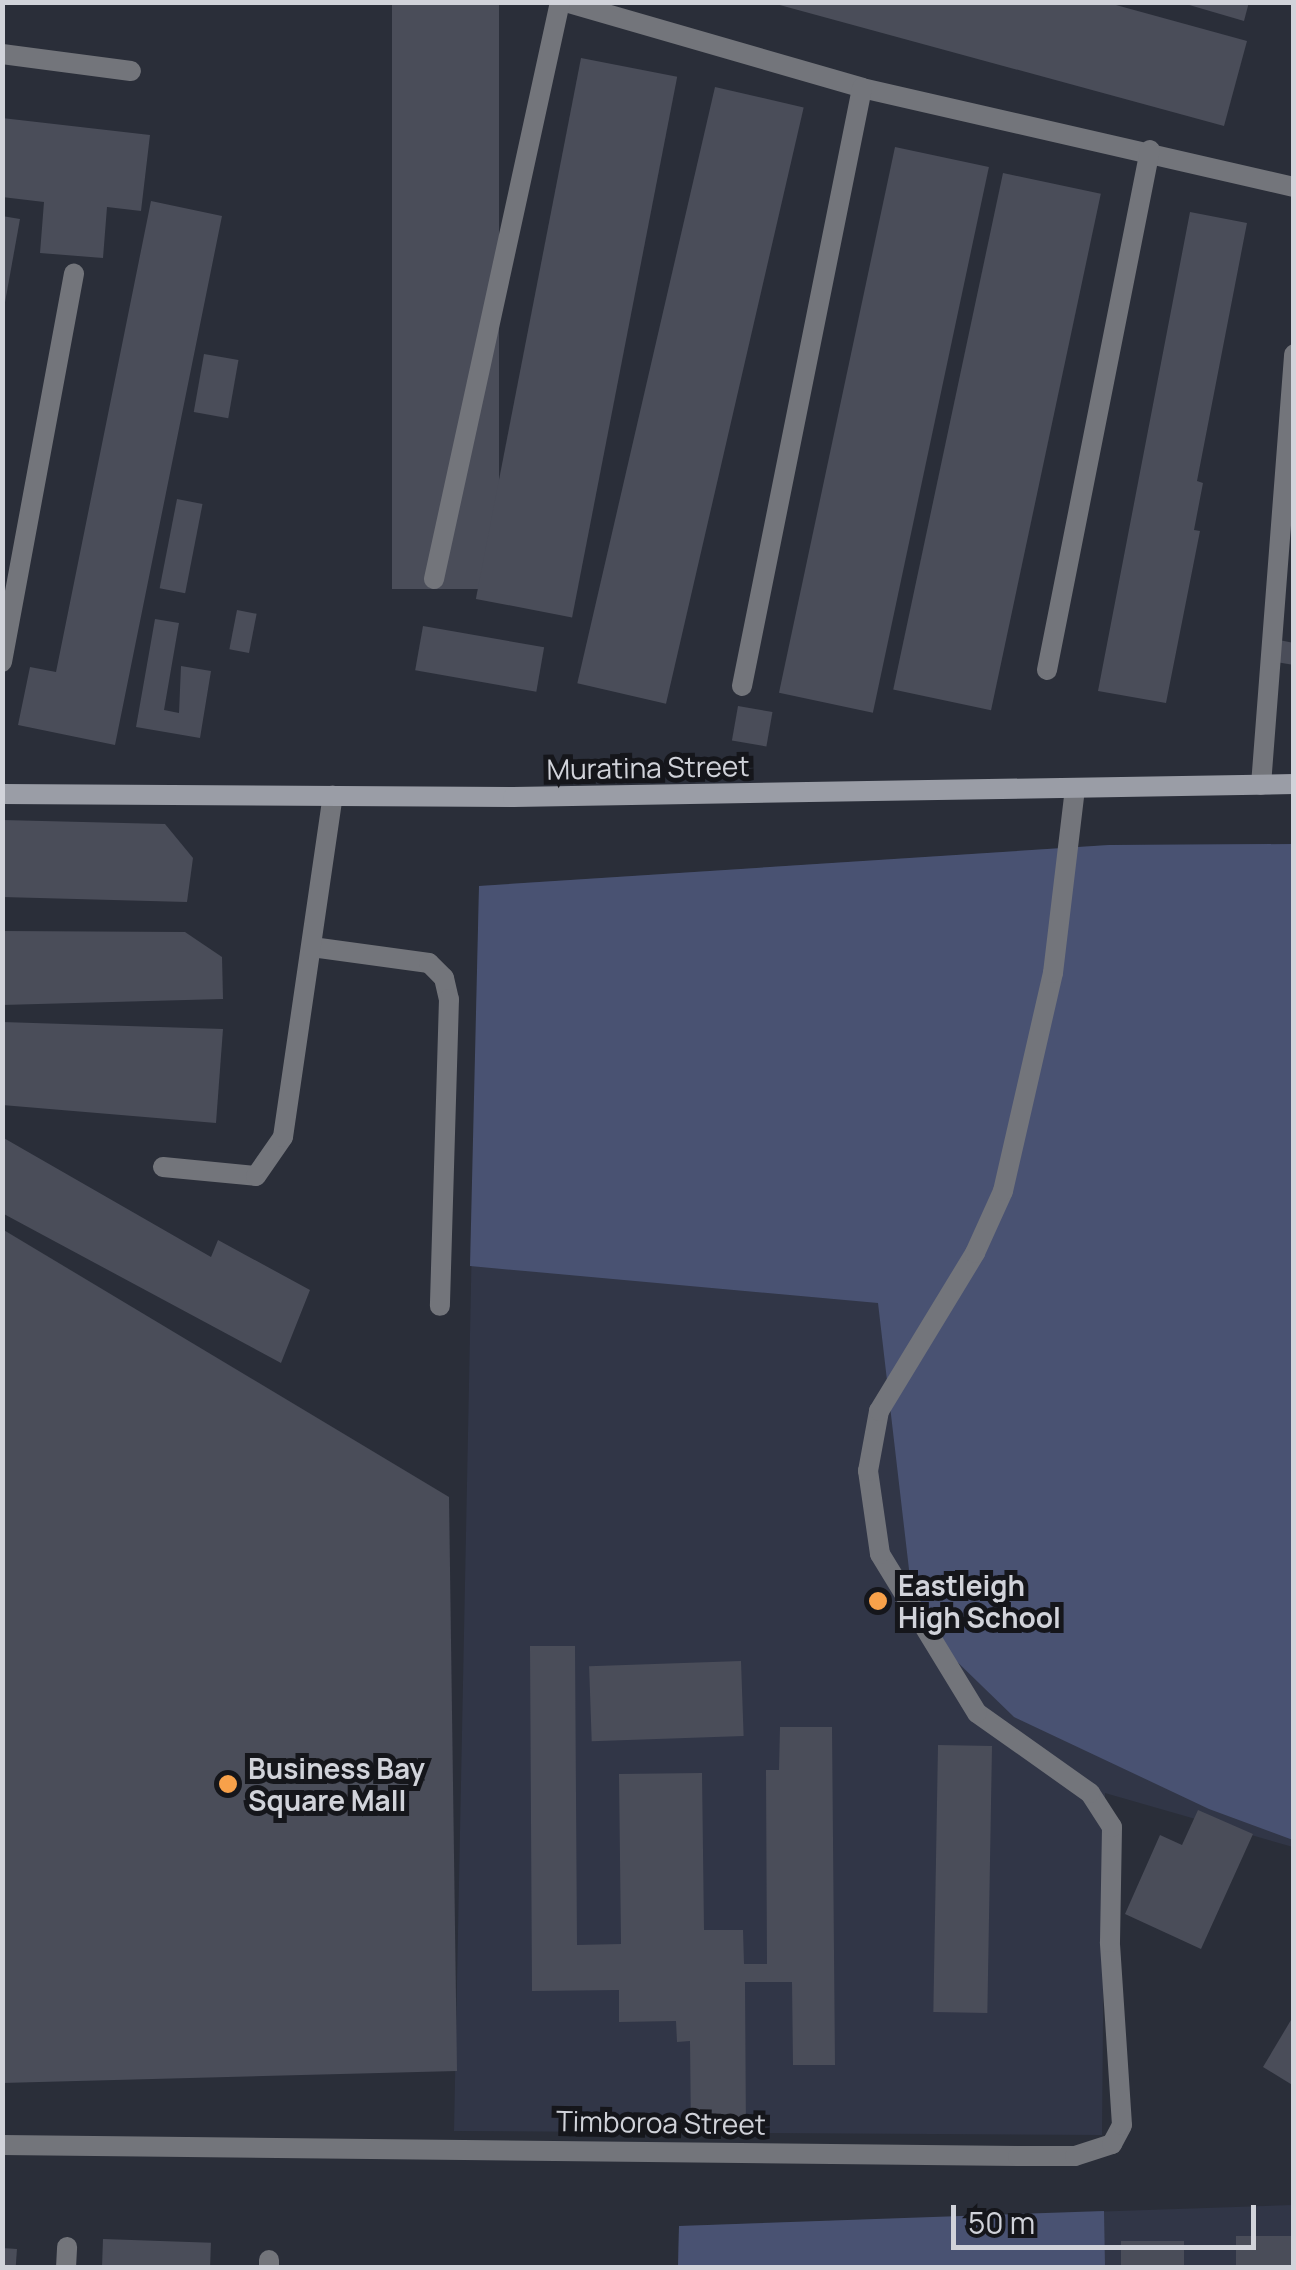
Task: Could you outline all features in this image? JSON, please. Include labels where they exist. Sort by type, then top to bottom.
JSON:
[{"type":"main road","name":"Muratina Street","points":[[2,794],[333,796],[1294,784]]},
{"type":"street","points":[[434,579],[563,2],[862,88],[1150,150],[1294,187]]},
{"type":"street","points":[[2,54],[130,71]]},
{"type":"street","points":[[742,686],[862,88]]},
{"type":"street","points":[[1047,670],[1150,150]]},
{"type":"street","points":[[2,662],[74,274]]},
{"type":"street","points":[[1261,784],[1294,354]]},
{"type":"street","name":"Timboroa Street","points":[[2,2146],[1018,2156],[1097,2152],[1112,2144],[1122,2124],[1110,1942],[1112,1827],[1090,1793],[977,1714],[880,1554],[868,1472],[879,1411],[974,1253],[1003,1190],[1053,972],[1074,788]]},
{"type":"street","points":[[163,1168],[256,1176],[282,1137],[333,796]]},
{"type":"street","points":[[312,946],[430,963],[444,978],[449,999],[440,1306]]},
{"type":"shaded area","name":"Eastleigh High School","points":[[1293,844],[1293,1847],[1105,1793],[1102,2135],[454,2131],[479,886],[1109,845]]},
{"type":"shaded area","points":[[1293,844],[1293,1840],[1209,1809],[1014,1717],[915,1621],[878,1303],[470,1266],[479,886],[1109,845]]},
{"type":"shaded area","points":[[1293,2205],[1293,2267],[678,2268],[679,2226]]},
{"type":"shaded area","points":[[1104,2211],[1105,2267],[678,2267],[679,2226]]},
{"type":"building","points":[[392,2],[499,2],[499,589],[392,589]]},
{"type":"building","points":[[1105,2],[1247,41],[1224,126],[776,4]]},
{"type":"building","points":[[1179,2],[1249,2],[1244,21]]},
{"type":"building","points":[[581,58],[677,77],[572,618],[476,599]]},
{"type":"building","points":[[715,87],[804,107],[666,704],[577,683]]},
{"type":"building","points":[[2,118],[150,135],[141,211],[107,207],[103,258],[40,253],[44,202],[2,197]]},
{"type":"building","points":[[895,147],[989,167],[873,713],[779,693]]},
{"type":"building","points":[[1003,173],[1101,194],[991,710],[893,689]]},
{"type":"building","points":[[151,201],[222,216],[115,745],[18,725],[30,667],[56,672]]},
{"type":"building","points":[[1190,212],[1247,223],[1197,481],[1203,483],[1194,530],[1200,531],[1166,703],[1098,691]]},
{"type":"building","points":[[2,216],[20,219],[4,308],[2,308]]},
{"type":"building","points":[[204,354],[238,360],[228,418],[194,412]]},
{"type":"building","points":[[177,499],[203,504],[185,593],[160,588]]},
{"type":"building","points":[[237,610],[257,614],[249,653],[229,649]]},
{"type":"building","points":[[155,619],[179,623],[164,710],[179,713],[181,666],[211,671],[200,738],[136,727]]},
{"type":"building","points":[[423,626],[544,647],[536,692],[415,670]]},
{"type":"building","points":[[1279,640],[1294,643],[1294,665],[1276,662]]},
{"type":"building","points":[[738,706],[772,712],[766,747],[732,740]]},
{"type":"building","points":[[2,820],[165,824],[193,858],[187,902],[2,897]]},
{"type":"building","points":[[2,931],[185,932],[222,957],[223,999],[2,1005]]},
{"type":"building","points":[[2,1022],[223,1029],[216,1123],[2,1105]]},
{"type":"building","points":[[2,1137],[211,1257],[218,1240],[310,1290],[281,1363],[2,1213]]},
{"type":"building","name":"Business Bay Square Mall","points":[[2,1229],[449,1497],[457,2071],[2,2083]]},
{"type":"building","points":[[530,1646],[575,1646],[577,1945],[621,1944],[619,1774],[702,1773],[704,1930],[743,1930],[744,1964],[767,1964],[766,1770],[779,1770],[780,1727],[832,1727],[835,2065],[793,2065],[792,1982],[745,1982],[746,2135],[691,2135],[690,2041],[677,2042],[676,2021],[619,2022],[619,1990],[532,1991]]},
{"type":"building","points":[[741,1661],[744,1736],[592,1741],[589,1666]]},
{"type":"building","points":[[938,1745],[992,1746],[987,2013],[933,2012]]},
{"type":"building","points":[[1198,1810],[1253,1834],[1201,1949],[1125,1914],[1160,1835],[1182,1845]]},
{"type":"building","points":[[1294,2015],[1294,2086],[1263,2067]]},
{"type":"building","points":[[1236,2236],[1291,2236],[1291,2268],[1236,2268]]},
{"type":"building","points":[[103,2239],[211,2243],[210,2268],[102,2268]]},
{"type":"building","points":[[1121,2241],[1184,2241],[1184,2268],[1121,2268]]},
{"type":"building","points":[[2,2248],[17,2249],[16,2268],[2,2268]]},
{"type":"place","name":"Eastleigh High School","points":[[878,1601]]},
{"type":"place","name":"Business Bay Square Mall","points":[[228,1784]]}]
